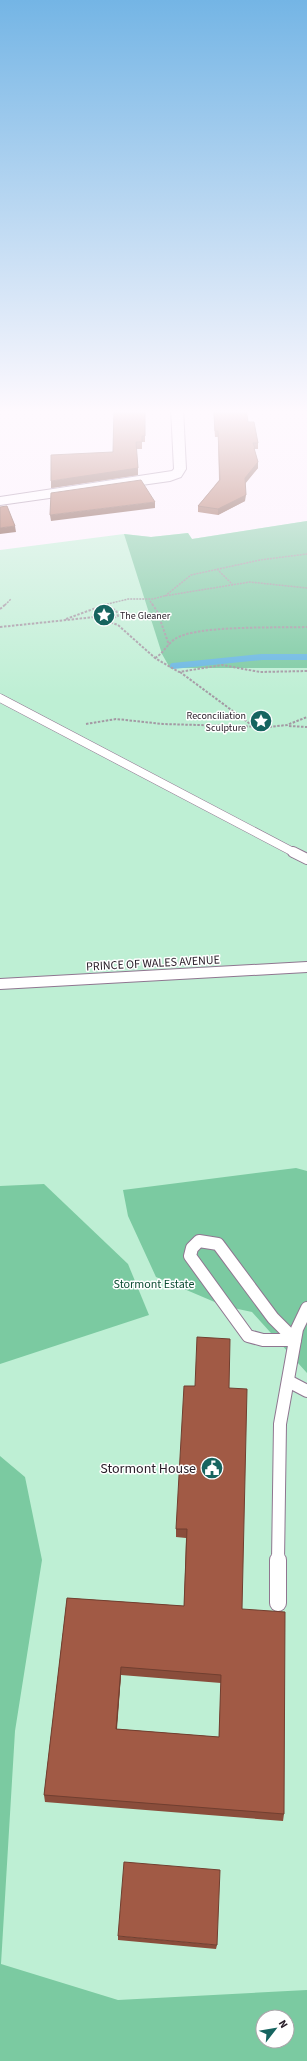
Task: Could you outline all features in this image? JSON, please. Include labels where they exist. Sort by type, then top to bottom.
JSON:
[{"type":"lane","points":[[0,698],[307,859]]},
{"type":"lane","name":"PRINCE OF WALES AVENUE","points":[[0,984],[307,968]]},
{"type":"lane","points":[[208,1241],[218,1244],[273,1318],[295,1340],[263,1340],[248,1336],[190,1256],[192,1248],[199,1242],[208,1241]]},
{"type":"lane","points":[[278,1603],[280,1424],[297,1329],[307,1308]]},
{"type":"lane","points":[[288,1381],[307,1391]]},
{"type":"path","points":[[164,596],[191,575],[260,560],[270,560],[307,554]]},
{"type":"path","points":[[220,568],[217,570],[234,585]]},
{"type":"path","points":[[62,620],[105,603],[136,597],[150,601],[164,596],[250,582],[277,584],[290,588],[307,588]]},
{"type":"path","points":[[0,609],[11,598]]},
{"type":"path","points":[[150,601],[157,611],[169,645]]},
{"type":"path","points":[[0,627],[95,617],[100,620],[109,620],[118,616],[116,610],[102,608],[94,613],[95,617]]},
{"type":"path","points":[[109,620],[118,625],[155,658],[179,672],[254,727]]},
{"type":"path","points":[[155,658],[162,654],[174,639],[194,631],[307,627]]},
{"type":"path","points":[[179,672],[222,665],[260,672],[307,670]]},
{"type":"path","points":[[284,726],[307,717]]},
{"type":"path","points":[[84,725],[116,719],[164,724],[307,727]]},
{"type":"green space","name":"Stormont Estate","points":[[307,521],[307,2061],[0,2061],[0,550],[124,534],[151,537],[188,533],[192,539]]},
{"type":"green space","points":[[307,521],[307,668],[170,668],[162,654],[124,534],[151,537],[188,533],[192,539]]},
{"type":"green space","points":[[296,1168],[307,1171],[307,1373],[252,1312],[224,1306],[156,1277],[128,1216],[123,1190]]},
{"type":"green space","points":[[44,1184],[128,1264],[149,1315],[0,1364],[0,1186]]},
{"type":"green space","points":[[0,1456],[25,1477],[42,1560],[15,1731],[1,1964],[118,2000],[307,1990],[307,2061],[0,2061]]},
{"type":"building","points":[[50,504],[137,504],[50,515]]},
{"type":"building","points":[[200,504],[228,504],[218,509],[198,506]]},
{"type":"building","points":[[7,506],[15,526],[0,528],[0,507]]},
{"type":"building","points":[[197,1337],[230,1339],[229,1388],[247,1389],[242,1609],[285,1612],[284,1814],[44,1795],[67,1598],[184,1606],[187,1529],[176,1529],[184,1386],[195,1386]],"holes":[[[121,1667],[221,1675],[219,1737],[116,1729]]]},
{"type":"building","points":[[124,1862],[220,1870],[217,1945],[118,1936]]},
{"type":"waterway","points":[[173,666],[262,657],[307,657]]},
{"type":"place","name":"The Gleaner","points":[[104,615]]},
{"type":"place","name":"Reconciliation Sculpture","points":[[261,721]]},
{"type":"place","name":"Stormont House","points":[[212,1468]]}]
